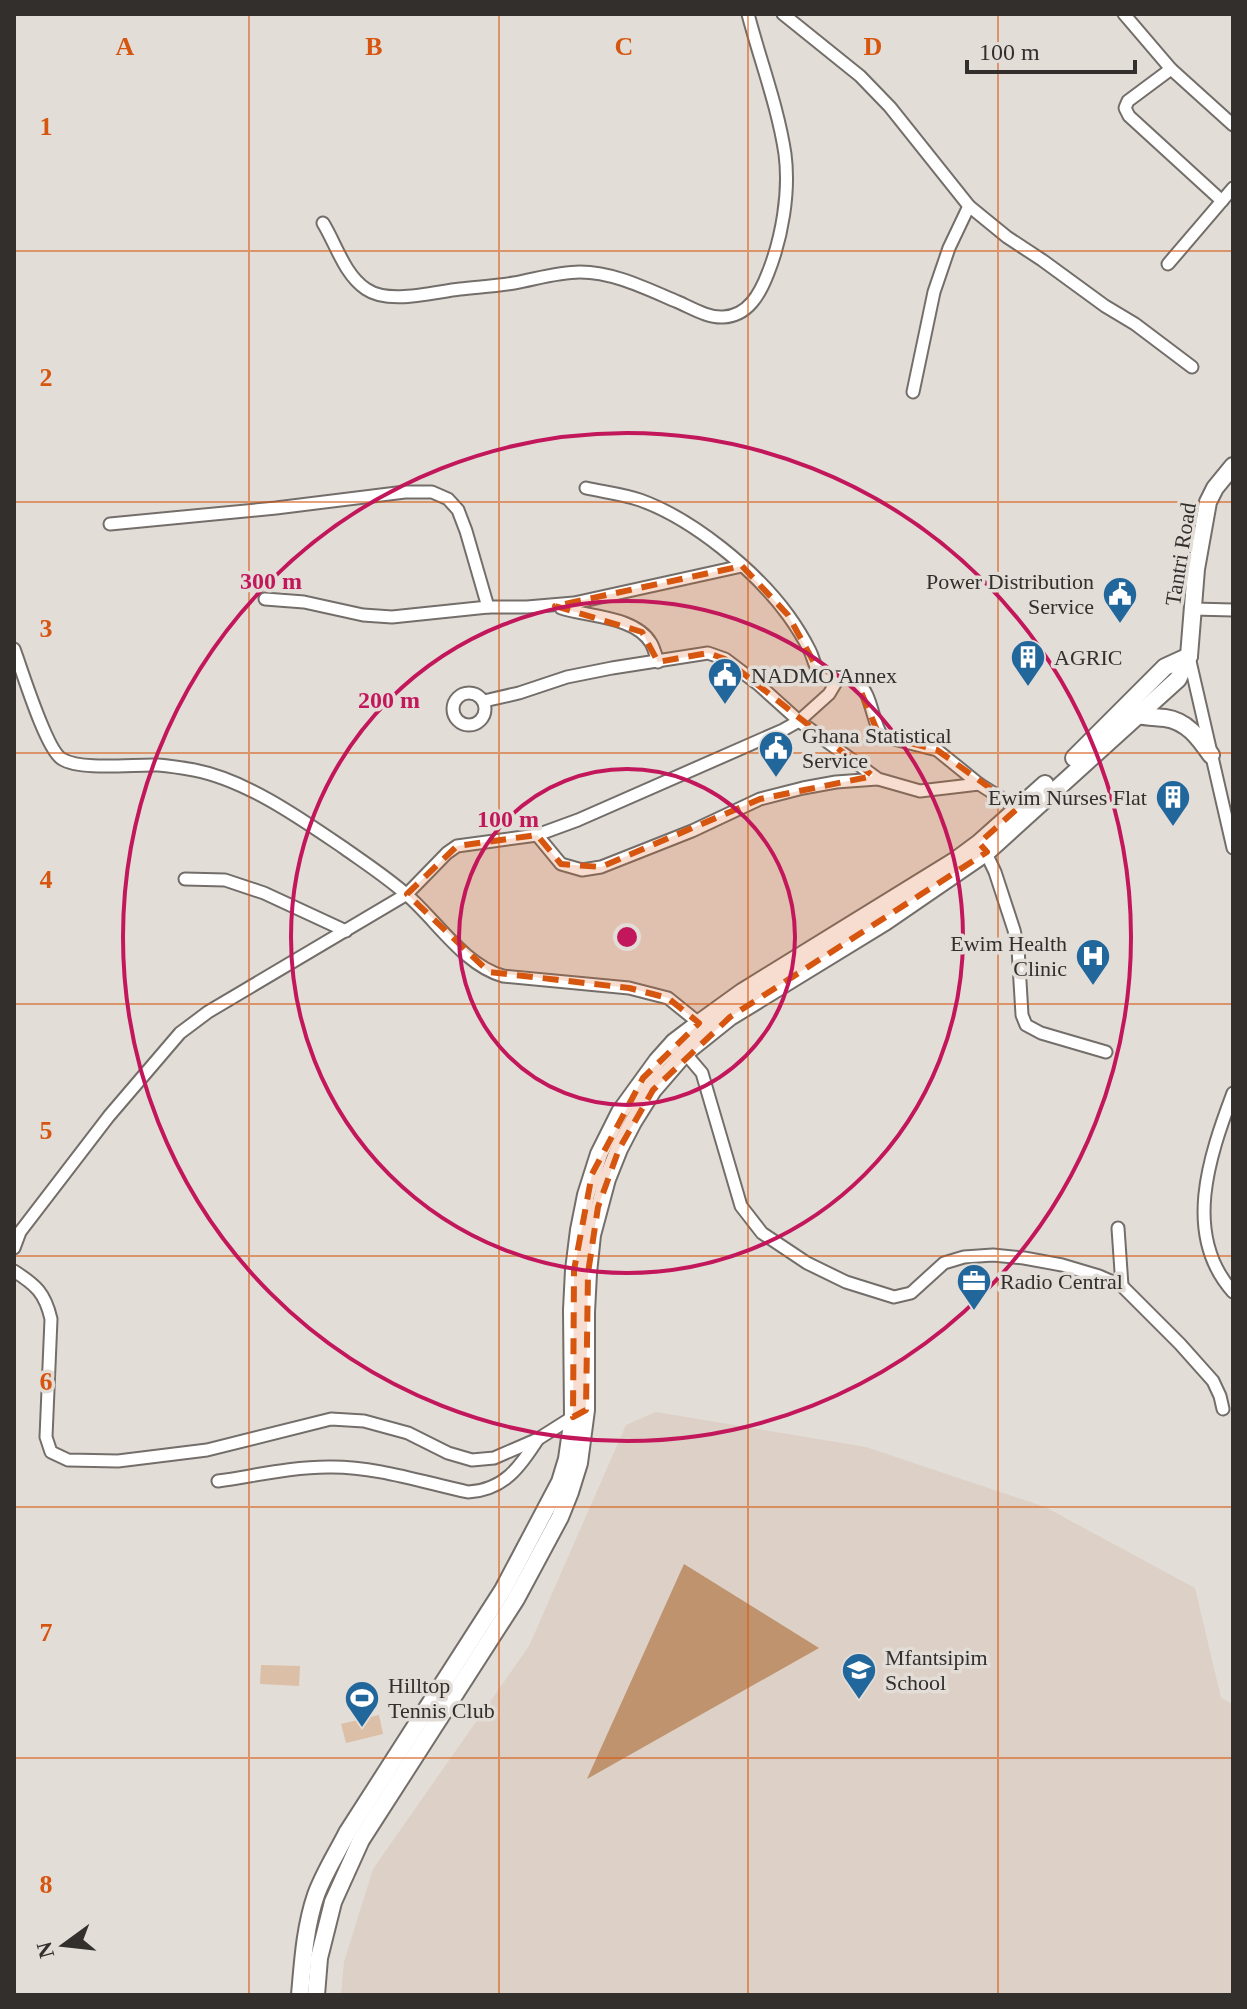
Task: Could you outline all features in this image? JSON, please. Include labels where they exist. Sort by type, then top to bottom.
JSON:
[{"type":"street","points":[[323,223],[353,276],[365,288],[379,295],[403,297],[578,272],[622,279],[707,315],[725,317],[748,308],[761,292],[774,259],[786,184],[779,124],[748,14]]},
{"type":"street","points":[[783,14],[870,86],[969,206],[1007,237],[1135,324],[1192,367]]},
{"type":"street","points":[[1124,14],[1171,69],[1233,125]]},
{"type":"street","points":[[1171,69],[1128,101],[1125,108],[1129,116],[1222,201]]},
{"type":"street","points":[[1168,264],[1233,188]]},
{"type":"street","points":[[913,392],[934,292],[949,248],[969,206]]},
{"type":"street","name":"Tantri Road","points":[[1189,656],[1196,569],[1208,502],[1233,466]]},
{"type":"street","points":[[586,488],[640,500],[683,521],[720,545],[788,615],[811,652],[817,668],[828,677],[849,678],[857,682],[867,696],[882,736],[937,750],[979,784],[1022,812]]},
{"type":"street","points":[[110,524],[405,492],[432,492],[448,499],[458,510],[488,607]]},
{"type":"street","points":[[265,599],[304,602],[363,615],[392,617],[488,607],[555,606],[742,566]]},
{"type":"street","points":[[555,606],[611,619],[642,632],[651,643],[658,662]]},
{"type":"street","points":[[1193,609],[1233,610]]},
{"type":"street","points":[[14,649],[48,741],[60,759],[80,765],[184,768],[228,781],[272,802],[344,848],[407,894],[475,962],[489,972],[629,988],[668,998],[699,1023]]},
{"type":"street","points":[[484,701],[567,677],[708,653],[718,656],[758,684],[799,721],[878,779]]},
{"type":"street","points":[[316,1995],[323,1940],[333,1902],[361,1840],[516,1599],[560,1517],[579,1463],[588,1273],[598,1207],[619,1149],[653,1090],[685,1053],[730,1017],[885,922],[983,847],[1178,679],[1189,656]]},
{"type":"street","points":[[1189,656],[1233,848]]},
{"type":"street","points":[[1022,812],[1165,667],[1189,656]]},
{"type":"street","points":[[14,1248],[20,1232],[109,1116],[180,1033],[208,1012],[407,894],[457,846],[537,835],[619,802],[783,730],[799,721],[829,694],[838,679]]},
{"type":"street","points":[[1137,715],[1167,718],[1181,723],[1195,734],[1211,755]]},
{"type":"street","points":[[537,835],[561,864],[582,870],[601,867],[692,831],[760,799],[803,788],[878,779],[920,791],[979,784]]},
{"type":"street","points":[[300,1995],[309,1919],[326,1873],[347,1833],[503,1590],[560,1482],[579,1413],[572,1310],[579,1230],[592,1174],[611,1129],[643,1078],[674,1042],[699,1023],[742,992],[956,860],[983,847]]},
{"type":"street","points":[[983,847],[999,882],[1014,930],[1022,1015],[1026,1025],[1041,1033],[1106,1052]]},
{"type":"street","points":[[185,879],[225,880],[264,893],[346,931]]},
{"type":"street","points":[[685,1053],[702,1073],[741,1206],[762,1233],[807,1263],[846,1282],[894,1297],[911,1293],[944,1263],[964,1257],[993,1255],[1024,1258],[1099,1276],[1122,1286],[1199,1364],[1213,1381],[1223,1409]]},
{"type":"street","points":[[1233,1093],[1215,1140],[1203,1219],[1211,1259],[1219,1276],[1233,1292]]},
{"type":"street","points":[[1118,1228],[1122,1286]]},
{"type":"street","points":[[14,1271],[35,1285],[48,1304],[51,1319],[46,1437],[51,1452],[68,1460],[118,1461],[207,1450],[331,1419],[364,1421],[408,1433],[448,1453],[472,1460],[494,1458],[538,1439],[579,1413]]},
{"type":"street","points":[[218,1481],[330,1467],[378,1472],[479,1492],[496,1486],[519,1467],[538,1439]]},
{"type":"highlighted area","points":[[742,566],[788,615],[817,668],[857,682],[879,735],[937,750],[1018,808],[979,843],[987,852],[730,1017],[653,1090],[619,1149],[598,1207],[588,1273],[586,1410],[573,1417],[574,1270],[592,1174],[643,1078],[699,1023],[668,998],[629,988],[489,972],[407,894],[457,846],[537,835],[561,864],[601,867],[760,799],[873,776],[725,659],[708,653],[658,662],[642,632],[555,606]]},
{"type":"shaded area","name":"Mfantsipim School","points":[[656,1412],[866,1447],[1045,1507],[1195,1588],[1221,1698],[1233,1704],[1233,1995],[341,1995],[344,1962],[373,1869],[529,1646],[626,1425]]},
{"type":"shaded area","points":[[684,1564],[819,1648],[587,1779]]},
{"type":"shaded area","points":[[261,1665],[300,1666],[299,1686],[260,1684]]},
{"type":"shaded area","name":"Hilltop Tennis Club","points":[[379,1715],[383,1734],[346,1743],[341,1724]]},
{"type":"place","name":"Power Distribution Service","points":[[1120,625]]},
{"type":"place","name":"AGRIC","points":[[1028,688]]},
{"type":"place","name":"NADMO Annex","points":[[725,706]]},
{"type":"place","name":"Ghana Statistical Service","points":[[776,779]]},
{"type":"place","name":"Ewim Nurses Flat","points":[[1173,828]]},
{"type":"place","name":"Ewim Health Clinic","points":[[1093,987]]},
{"type":"place","name":"Radio Central","points":[[974,1312]]},
{"type":"place","name":"Mfantsipim School","points":[[859,1701]]},
{"type":"place","name":"Hilltop Tennis Club","points":[[362,1729]]}]
